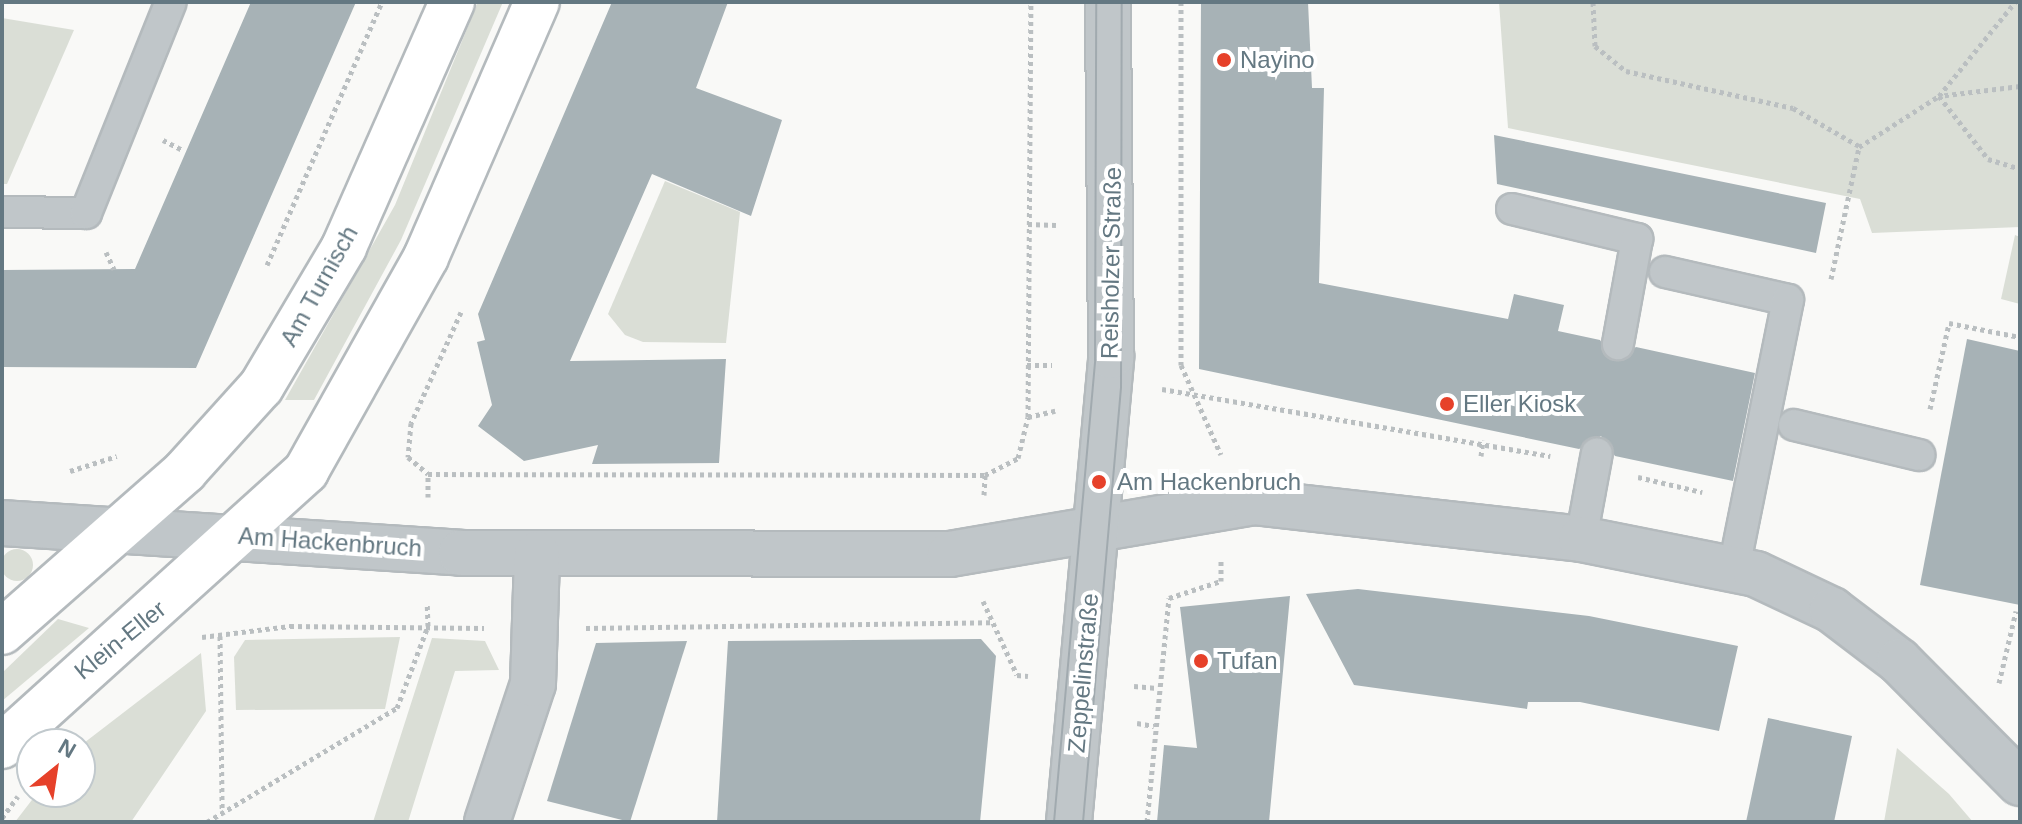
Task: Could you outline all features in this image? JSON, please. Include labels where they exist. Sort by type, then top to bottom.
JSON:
[{"type":"main road","name":"Am Turnisch","points":[[123,526],[261,387],[344,247],[452,2]]},
{"type":"main road","points":[[239,535],[306,471],[342,418],[426,257],[537,2]]},
{"type":"main road","points":[[2,632],[123,526]]},
{"type":"main road","name":"Klein-Eller","points":[[2,746],[239,535]]},
{"type":"street","name":"Reisholzer Straße","points":[[1098,525],[1111,356],[1108,2]]},
{"type":"street","name":"Am Hackenbruch","points":[[2,523],[123,526],[537,554],[950,554],[1098,525],[1253,502],[1581,539],[1734,569],[1832,610],[1899,661],[2020,783]]},
{"type":"street","name":"Zeppelinstraße","points":[[1069,822],[1098,525]]},
{"type":"street","points":[[487,822],[533,684],[537,554]]},
{"type":"lane","points":[[2,212],[86,213],[171,2]]},
{"type":"lane","points":[[1512,209],[1637,239],[1618,344]]},
{"type":"lane","points":[[1665,272],[1788,300],[1734,569]]},
{"type":"lane","points":[[1794,425],[1919,455]]},
{"type":"lane","points":[[1581,539],[1595,460]]},
{"type":"path","points":[[258,281],[382,2]]},
{"type":"path","points":[[411,423],[408,457],[428,474],[985,475],[1018,458],[1028,417],[1031,2]]},
{"type":"path","points":[[1181,2],[1181,365],[1221,442]]},
{"type":"path","points":[[1593,2],[1595,46],[1626,71],[1793,108],[1859,147]]},
{"type":"path","points":[[1830,285],[1859,147],[1939,96],[2015,2]]},
{"type":"path","points":[[1939,96],[2020,86]]},
{"type":"path","points":[[1939,96],[1988,159],[2020,169]]},
{"type":"path","points":[[1028,224],[1056,225]]},
{"type":"path","points":[[1919,455],[1949,323],[2020,337]]},
{"type":"path","points":[[1027,365],[1052,365]]},
{"type":"path","points":[[1163,388],[1595,460],[1747,502]]},
{"type":"path","points":[[1028,417],[1052,411]]},
{"type":"path","points":[[1481,456],[1483,440]]},
{"type":"path","points":[[56,473],[122,454]]},
{"type":"path","points":[[428,474],[428,498]]},
{"type":"path","points":[[984,490],[985,475]]},
{"type":"path","points":[[1147,822],[1157,688],[1169,598],[1221,581],[1221,565]]},
{"type":"path","points":[[983,610],[992,622],[1017,675],[1027,676]]},
{"type":"path","points":[[1983,746],[2016,611]]},
{"type":"path","points":[[207,822],[397,708],[428,626],[427,612]]},
{"type":"path","points":[[577,629],[992,622]]},
{"type":"path","points":[[204,637],[290,626],[491,629]]},
{"type":"path","points":[[220,636],[222,813]]},
{"type":"path","points":[[1138,686],[1157,688]]},
{"type":"path","points":[[1137,723],[1154,726]]},
{"type":"shaded area","points":[[478,2],[503,2],[401,240],[314,400],[285,400],[395,205]]},
{"type":"shaded area","points":[[1499,2],[2020,2],[2020,227],[1872,233],[1860,199],[1508,128]]},
{"type":"shaded area","points":[[2,18],[74,30],[7,184],[2,184]]},
{"type":"shaded area","points":[[665,181],[740,212],[726,343],[643,342],[625,335],[608,314]]},
{"type":"shaded area","points":[[2015,235],[2020,237],[2020,304],[2001,299]]},
{"type":"shaded area","points":[[17,549],[28,554],[33,565],[28,576],[17,581],[6,576],[1,565],[6,554]]},
{"type":"shaded area","points":[[58,619],[89,628],[2,701],[2,673]]},
{"type":"shaded area","points":[[400,637],[385,709],[236,710],[234,657],[245,640]]},
{"type":"shaded area","points":[[432,638],[485,641],[499,670],[455,671],[408,822],[373,822]]},
{"type":"shaded area","points":[[201,653],[206,711],[131,822],[15,822],[26,808],[96,808],[96,734]]},
{"type":"shaded area","points":[[1897,748],[1949,794],[1973,822],[1884,822]]},
{"type":"building","points":[[251,2],[356,2],[196,368],[2,367],[2,270],[135,269]]},
{"type":"building","points":[[612,2],[728,2],[696,88],[782,120],[751,216],[652,174],[570,361],[726,359],[719,463],[592,464],[598,445],[524,461],[478,426],[492,405],[477,342],[485,340],[478,314]]},
{"type":"building","points":[[1201,2],[1308,2],[1312,88],[1324,88],[1319,283],[1508,319],[1514,294],[1564,305],[1558,331],[1600,340],[1614,361],[1636,347],[1755,373],[1733,481],[1615,456],[1601,436],[1579,449],[1199,369]]},
{"type":"building","points":[[1494,135],[1826,203],[1816,253],[1497,184]]},
{"type":"building","points":[[1967,339],[2020,351],[2020,605],[1920,585]]},
{"type":"building","points":[[1358,589],[1589,616],[1738,646],[1719,731],[1580,702],[1528,702],[1527,709],[1354,685],[1306,594]]},
{"type":"building","points":[[1290,596],[1269,822],[1157,822],[1164,745],[1197,748],[1180,607]]},
{"type":"building","points":[[981,639],[996,656],[980,822],[717,822],[728,641]]},
{"type":"building","points":[[687,641],[630,822],[547,801],[596,643]]},
{"type":"building","points":[[1768,718],[1852,736],[1834,822],[1746,822]]},
{"type":"tram line","points":[[1054,822],[1095,360],[1096,2]]},
{"type":"tram line","points":[[1083,822],[1121,387],[1122,2]]},
{"type":"place","name":"Nayino","points":[[1224,60]]},
{"type":"place","name":"Eller Kiosk","points":[[1447,404]]},
{"type":"place","name":"Am Hackenbruch","points":[[1099,482]]},
{"type":"place","name":"Tufan","points":[[1201,661]]}]
